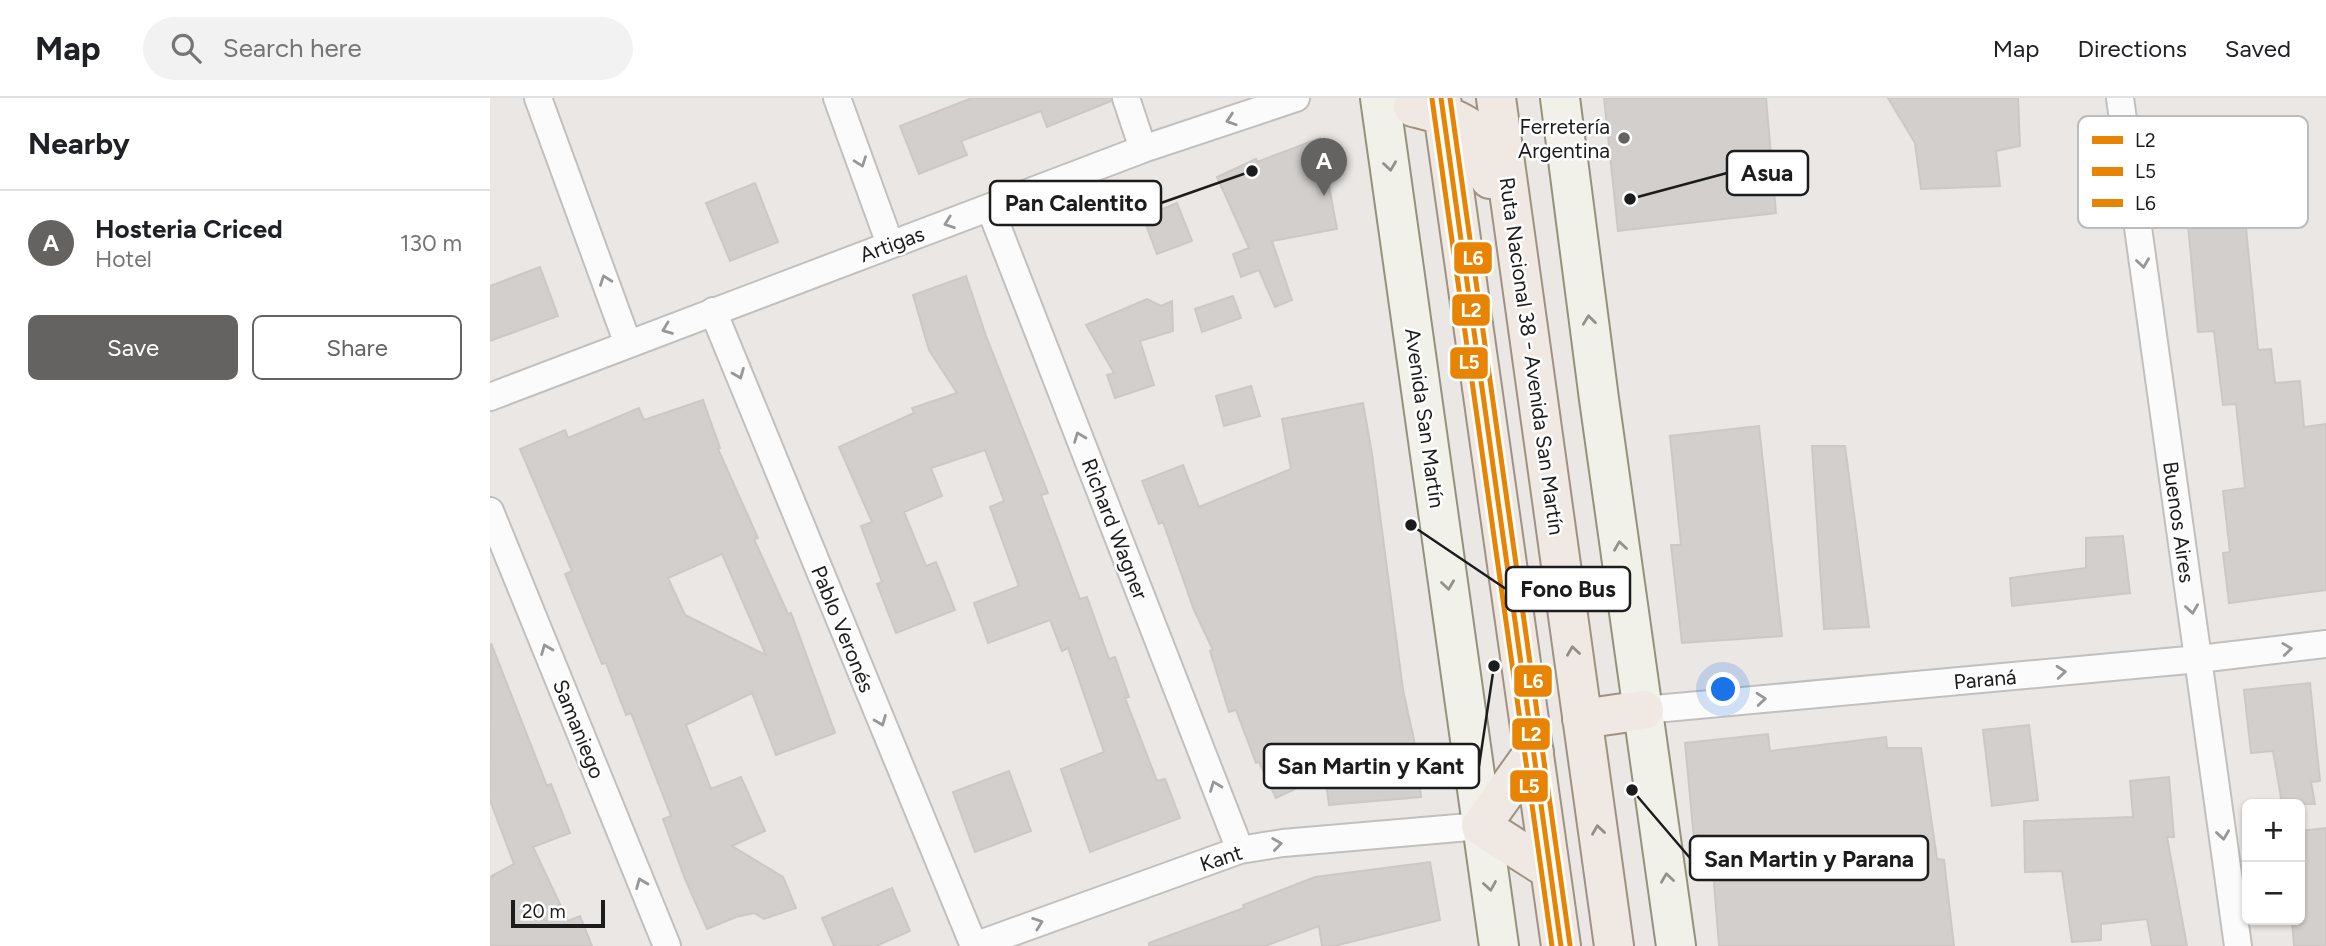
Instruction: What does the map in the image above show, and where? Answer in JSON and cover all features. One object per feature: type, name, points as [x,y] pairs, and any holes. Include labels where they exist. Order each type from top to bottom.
[{"type":"main road","name":"Ruta Nacional 38 - Avenida San Martín","points":[[1496,98],[1614,946]]},
{"type":"main road","points":[[1560,98],[1676,946]]},
{"type":"main road","points":[[1415,102],[1474,131],[1480,137],[1486,149],[1509,303],[1528,323]]},
{"type":"main road","points":[[1415,102],[1534,752],[1561,946]]},
{"type":"main road","name":"Avenida San Martín","points":[[1415,102],[1481,826],[1499,946]]},
{"type":"main road","points":[[1582,719],[1644,710]]},
{"type":"main road","points":[[1534,752],[1481,826],[1550,870]]},
{"type":"street","points":[[538,98],[628,344]]},
{"type":"street","points":[[837,98],[891,244]]},
{"type":"street","points":[[1126,98],[1143,149]]},
{"type":"street","name":"Artigas","points":[[490,397],[1143,149],[1296,98]]},
{"type":"street","name":"Buenos Aires","points":[[2120,98],[2123,116]]},
{"type":"street","name":"Richard Wagner","points":[[990,208],[1240,850]]},
{"type":"street","name":"Buenos Aires","points":[[2138,228],[2238,946]]},
{"type":"street","name":"Pablo Veronés","points":[[713,311],[974,946]]},
{"type":"street","name":"Samaniego","points":[[490,511],[667,946]]},
{"type":"street","name":"Paraná","points":[[1644,710],[2199,659],[2326,644]]},
{"type":"street","name":"Kant","points":[[974,946],[1240,850],[1283,843],[1481,826]]},
{"type":"building","points":[[972,98],[1111,98],[1111,101],[1047,127],[1041,111],[961,141],[967,155],[919,174],[900,126]]},
{"type":"building","points":[[1604,98],[1766,98],[1776,213],[1618,231]]},
{"type":"building","points":[[1888,98],[2018,98],[2020,146],[1996,151],[2000,186],[1921,189],[1915,143]]},
{"type":"building","points":[[1320,138],[1337,229],[1272,241],[1292,300],[1275,307],[1259,270],[1241,277],[1233,254],[1249,248],[1217,177],[1256,159],[1257,162]]},
{"type":"building","points":[[755,183],[778,242],[730,261],[706,203]]},
{"type":"building","points":[[1177,203],[1192,241],[1157,254],[1143,217]]},
{"type":"building","points":[[2188,228],[2246,228],[2258,350],[2271,349],[2275,383],[2300,381],[2304,427],[2326,424],[2326,590],[2229,603],[2223,553],[2230,552],[2223,491],[2245,488],[2236,404],[2223,405],[2214,331],[2198,332]]},
{"type":"building","points":[[540,267],[558,316],[490,341],[490,286]]},
{"type":"building","points":[[966,276],[986,336],[1048,493],[1041,495],[1080,599],[1087,597],[1109,659],[1115,657],[1129,697],[1125,698],[1157,781],[1165,779],[1180,818],[1090,852],[1061,769],[1104,752],[1068,648],[1062,651],[1050,620],[988,643],[974,603],[1019,586],[990,507],[1004,501],[985,450],[931,468],[942,496],[904,512],[926,566],[936,562],[955,610],[896,633],[877,584],[882,582],[861,526],[872,522],[839,447],[914,413],[912,408],[957,393],[929,350],[913,295]]},
{"type":"building","points":[[1233,296],[1241,318],[1202,332],[1195,309]]},
{"type":"building","points":[[1147,299],[1161,306],[1172,301],[1173,331],[1140,341],[1154,385],[1115,398],[1107,375],[1114,373],[1086,325]]},
{"type":"building","points":[[1251,386],[1260,416],[1224,426],[1216,396]]},
{"type":"building","points":[[703,400],[720,448],[718,449],[758,538],[754,539],[788,614],[791,613],[835,733],[776,755],[752,693],[686,725],[711,789],[741,777],[765,831],[732,846],[783,877],[796,908],[764,919],[754,913],[707,929],[663,819],[671,816],[631,713],[626,715],[606,663],[602,664],[565,574],[572,571],[520,449],[565,430],[568,438],[639,408],[644,420]],"holes":[[[722,554],[766,655],[685,615],[668,578]]]},
{"type":"building","points":[[1363,403],[1403,690],[1416,749],[1421,797],[1329,805],[1325,775],[1276,798],[1259,762],[1256,763],[1236,710],[1229,712],[1210,651],[1213,650],[1194,610],[1163,522],[1159,524],[1142,481],[1183,465],[1199,507],[1291,469],[1282,419]]},
{"type":"building","points":[[1759,426],[1782,636],[1682,643],[1671,545],[1681,545],[1670,436]]},
{"type":"building","points":[[1812,446],[1845,446],[1869,627],[1824,629]]},
{"type":"building","points":[[2123,536],[2130,593],[2012,606],[2010,578],[2086,568],[2086,538]]},
{"type":"building","points":[[491,643],[547,786],[551,784],[570,833],[533,847],[568,921],[580,916],[592,946],[490,946],[490,877],[514,864],[490,800]]},
{"type":"building","points":[[2310,683],[2320,781],[2311,782],[2315,804],[2305,804],[2305,799],[2281,799],[2273,751],[2251,753],[2244,690]]},
{"type":"building","points":[[2029,725],[2038,800],[1992,806],[1983,730]]},
{"type":"building","points":[[1768,734],[1770,751],[1886,737],[1887,748],[1921,748],[1937,859],[1944,860],[1954,946],[1719,946],[1712,858],[1696,860],[1685,743]]},
{"type":"building","points":[[1009,771],[1031,831],[975,852],[953,792]]},
{"type":"building","points":[[2169,777],[2174,837],[2167,837],[2187,946],[2152,946],[2147,919],[2101,924],[2101,940],[2072,942],[2062,871],[2025,872],[2024,821],[2133,817],[2130,781]]},
{"type":"building","points":[[2326,828],[2326,946],[2294,946],[2292,925],[2305,925],[2305,830]]},
{"type":"building","points":[[1430,862],[1440,920],[1334,946],[1322,946],[1319,926],[1265,946],[1149,946],[1149,943],[1244,908],[1243,905],[1315,877]]},
{"type":"building","points":[[892,888],[910,931],[876,946],[834,946],[822,918]]},
{"type":"transit line","name":"L2","points":[[1441,98],[1561,946]]},
{"type":"transit line","name":"L6","points":[[1450,98],[1570,945]]},
{"type":"transit line","name":"L5","points":[[1432,99],[1552,946]]},
{"type":"place","name":"Ferretería Argentina","points":[[1624,138]]},
{"type":"place","name":"Pan Calentito","points":[[1252,171]]},
{"type":"place","name":"Hosteria Criced","points":[[1324,196]]},
{"type":"place","name":"Asua","points":[[1630,199]]},
{"type":"place","name":"Fono Bus","points":[[1411,525]]},
{"type":"place","name":"San Martin y Kant","points":[[1494,666]]},
{"type":"place","name":"San Martin y Parana","points":[[1632,790]]}]
